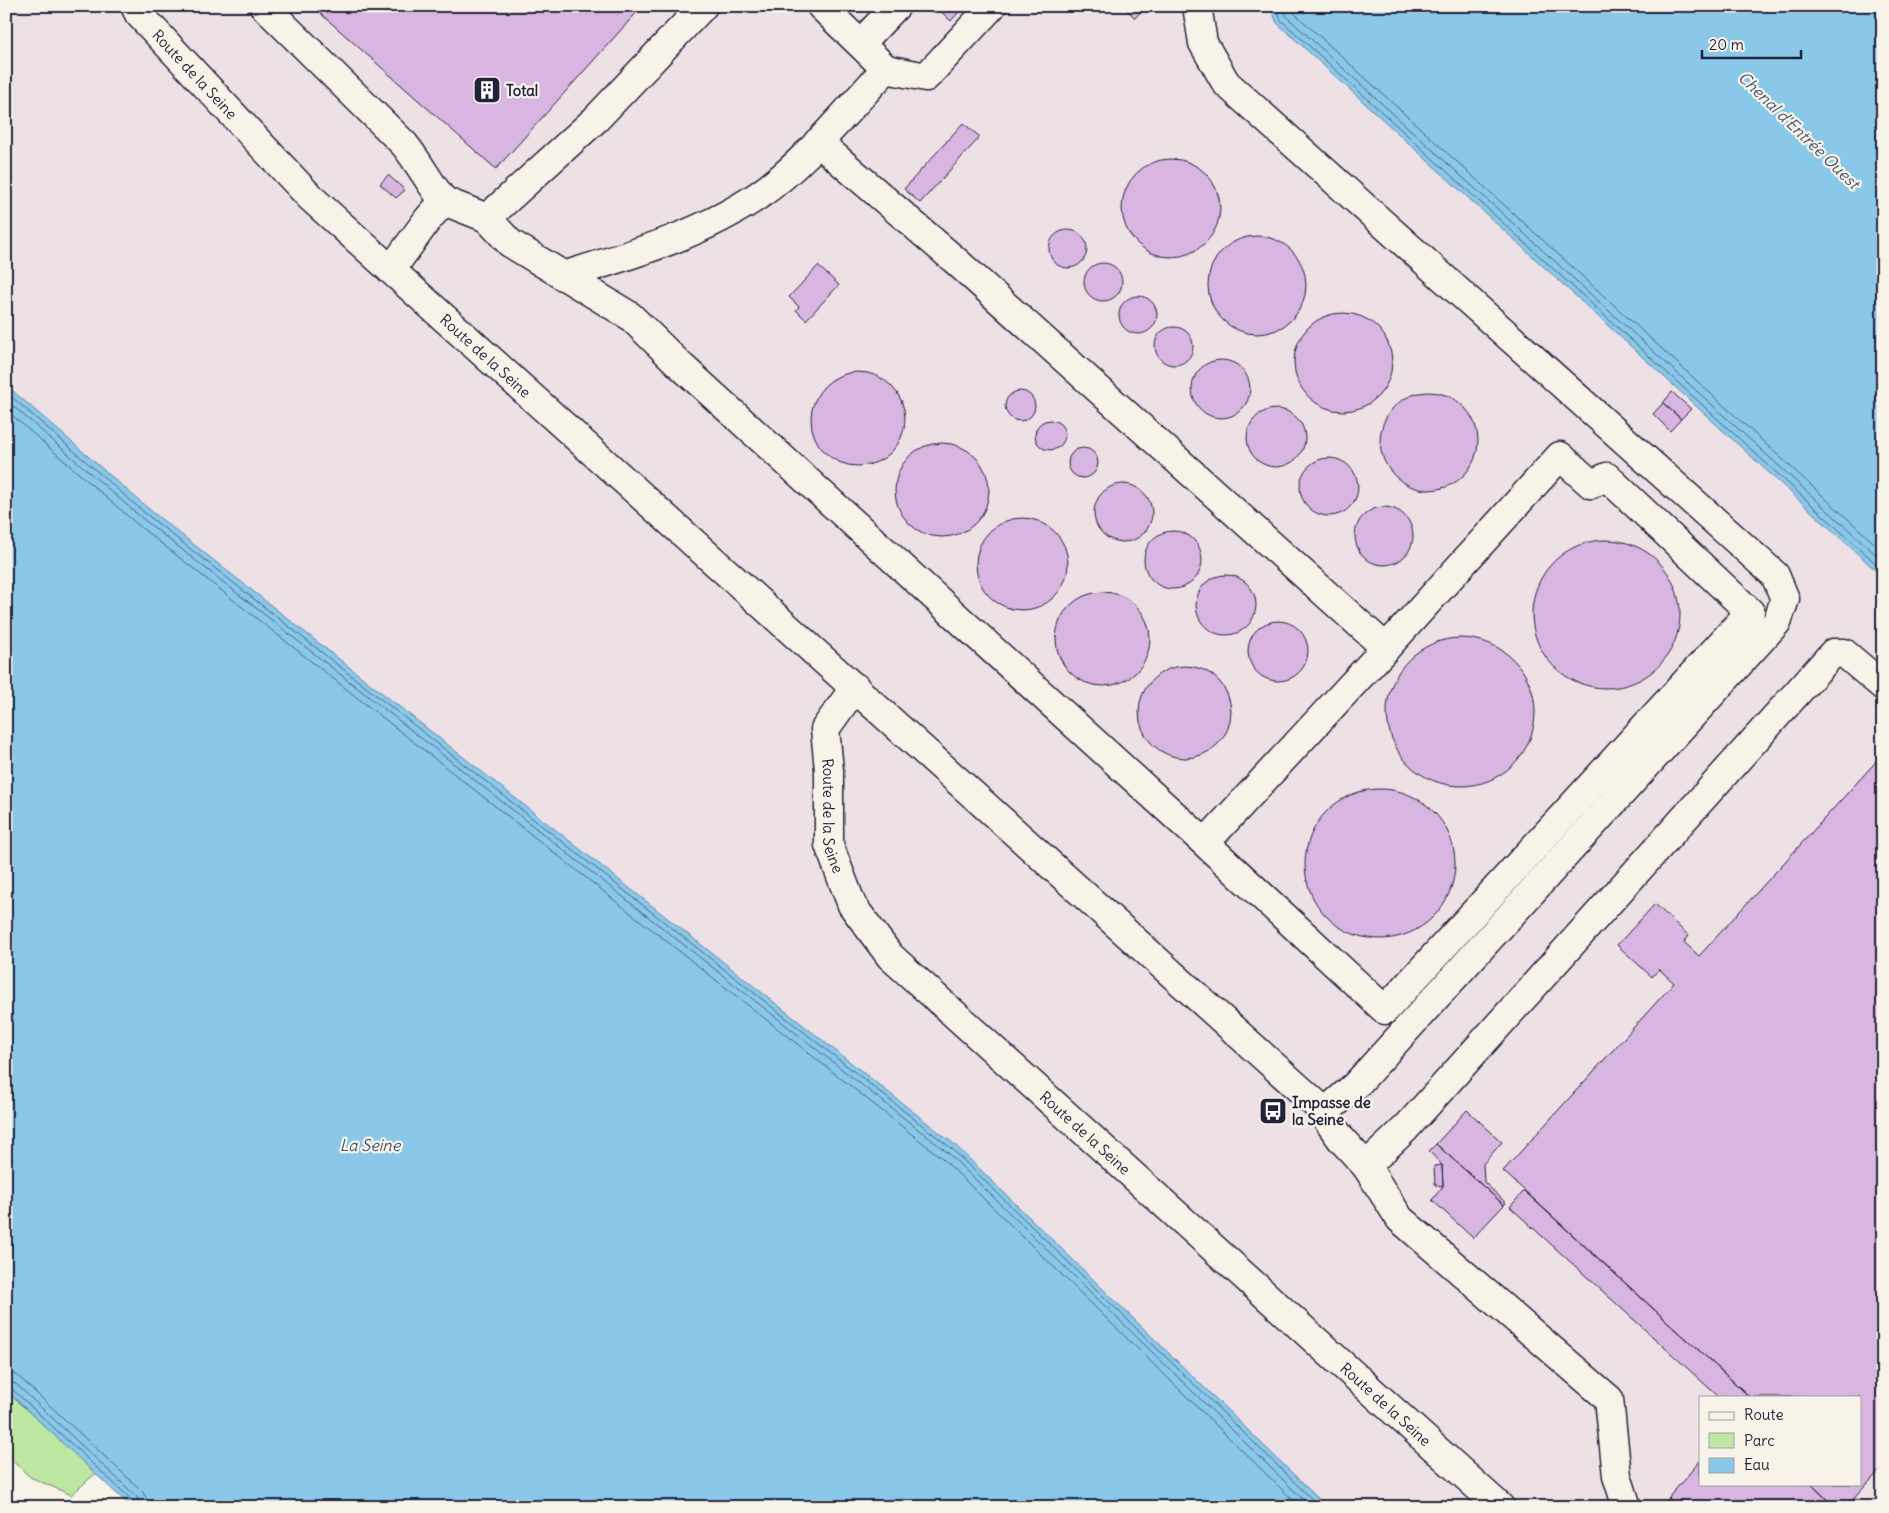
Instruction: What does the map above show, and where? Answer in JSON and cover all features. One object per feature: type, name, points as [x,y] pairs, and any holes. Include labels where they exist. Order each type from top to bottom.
[{"type":"lane","name":"Route de la Seine","points":[[134,6],[139,14],[310,198],[855,687],[1319,1108],[1342,1140],[1366,1166],[1400,1219],[1609,1399],[1617,1476],[1626,1507]]},
{"type":"lane","points":[[264,6],[404,144],[419,162],[430,184],[444,201],[487,218],[510,243],[630,316],[679,364],[1205,843],[1385,1010],[1750,612],[1607,477],[1590,484],[1560,456],[1386,648],[1205,843]]},
{"type":"lane","points":[[487,218],[596,119],[703,6]]},
{"type":"lane","points":[[861,44],[896,6]]},
{"type":"lane","points":[[838,12],[861,44],[886,69],[926,77],[992,6]]},
{"type":"lane","points":[[1198,6],[1203,43],[1226,83],[1775,575],[1785,599],[1777,622],[1356,1085],[1319,1108]]},
{"type":"lane","points":[[563,276],[676,238],[735,210],[761,194],[818,142],[886,69]]},
{"type":"lane","points":[[818,142],[957,262],[1386,648]]},
{"type":"lane","points":[[391,270],[428,219],[444,201]]},
{"type":"lane","points":[[1366,1166],[1406,1128],[1833,653],[1844,653],[1883,686]]},
{"type":"lane","name":"Route de la Seine","points":[[855,687],[825,729],[829,770],[829,845],[852,905],[890,956],[1500,1507]]},
{"type":"shaded area","points":[[6,6],[1270,6],[1277,23],[1883,577],[1883,1507],[1327,1507],[954,1144],[150,510],[6,385]]},
{"type":"green space","points":[[6,1391],[96,1473],[71,1495],[30,1477],[6,1455]]},
{"type":"water","name":"Chenal d'Entrée Ouest","points":[[1270,6],[1883,6],[1883,577],[1277,23]]},
{"type":"water","name":"La Seine","points":[[6,385],[150,510],[954,1144],[1327,1507],[131,1507],[6,1390]]},
{"type":"building","name":"Total","points":[[312,6],[633,6],[638,11],[496,169]]},
{"type":"building","points":[[935,6],[964,6],[951,21]]},
{"type":"building","points":[[1123,6],[1146,6],[1135,18]]},
{"type":"building","points":[[963,123],[980,137],[920,203],[904,189]]},
{"type":"building","points":[[1171,159],[1190,162],[1206,173],[1217,189],[1220,208],[1217,227],[1206,243],[1190,254],[1171,257],[1152,254],[1136,243],[1125,227],[1122,208],[1125,189],[1136,173],[1152,162]]},
{"type":"building","points":[[388,175],[405,190],[396,198],[380,184]]},
{"type":"building","points":[[1068,230],[1082,235],[1087,249],[1082,263],[1068,268],[1054,263],[1049,249],[1054,235]]},
{"type":"building","points":[[1257,236],[1276,239],[1292,250],[1303,266],[1306,285],[1303,304],[1292,320],[1276,331],[1257,334],[1238,331],[1222,320],[1211,304],[1208,285],[1211,266],[1222,250],[1238,239]]},
{"type":"building","points":[[1103,263],[1116,269],[1122,282],[1116,295],[1103,301],[1090,295],[1084,282],[1090,269]]},
{"type":"building","points":[[818,266],[839,285],[806,320],[796,310],[799,307],[789,297]]},
{"type":"building","points":[[1138,296],[1145,297],[1151,302],[1156,308],[1156,322],[1151,328],[1145,333],[1138,334],[1131,333],[1125,328],[1120,322],[1119,315],[1120,308],[1125,302],[1131,297]]},
{"type":"building","points":[[1343,313],[1362,317],[1378,327],[1388,343],[1392,362],[1388,381],[1378,397],[1362,407],[1343,411],[1324,407],[1308,397],[1298,381],[1294,362],[1298,343],[1308,327],[1324,317]]},
{"type":"building","points":[[1174,327],[1188,332],[1193,346],[1188,360],[1174,365],[1160,360],[1155,346],[1160,332]]},
{"type":"building","points":[[1215,360],[1227,360],[1242,368],[1250,383],[1250,395],[1242,410],[1227,418],[1215,418],[1200,410],[1192,395],[1192,383],[1200,368]]},
{"type":"building","points":[[858,372],[876,376],[891,386],[901,401],[905,419],[901,437],[891,452],[876,462],[858,466],[840,462],[825,452],[815,437],[811,419],[815,401],[825,386],[840,376]]},
{"type":"building","points":[[1020,391],[1030,396],[1035,406],[1030,416],[1020,421],[1010,416],[1005,406],[1010,396]]},
{"type":"building","points":[[1429,392],[1448,396],[1464,406],[1474,422],[1478,441],[1474,460],[1464,476],[1448,486],[1429,490],[1410,486],[1394,476],[1384,460],[1380,441],[1384,422],[1394,406],[1410,396]]},
{"type":"building","points":[[1672,392],[1691,409],[1681,419],[1663,403]]},
{"type":"building","points":[[1663,403],[1681,419],[1670,431],[1653,414]]},
{"type":"building","points":[[1270,409],[1282,409],[1297,417],[1305,432],[1305,444],[1297,459],[1282,467],[1270,467],[1255,459],[1247,444],[1247,432],[1255,417]]},
{"type":"building","points":[[1050,420],[1060,425],[1065,435],[1060,445],[1050,450],[1040,445],[1035,435],[1040,425]]},
{"type":"building","points":[[942,443],[960,447],[975,457],[985,472],[989,490],[985,508],[975,523],[960,533],[942,537],[924,533],[909,523],[899,508],[895,490],[899,472],[909,457],[924,447]]},
{"type":"building","points":[[1083,448],[1089,449],[1097,457],[1097,469],[1089,477],[1083,478],[1077,477],[1069,469],[1068,463],[1069,457],[1077,449]]},
{"type":"building","points":[[1323,458],[1335,458],[1350,466],[1358,481],[1358,493],[1350,508],[1335,516],[1323,516],[1308,508],[1300,493],[1300,481],[1308,466]]},
{"type":"building","points":[[1117,484],[1129,484],[1144,492],[1152,507],[1152,519],[1144,534],[1129,542],[1117,542],[1102,534],[1094,519],[1094,507],[1102,492]]},
{"type":"building","points":[[1378,507],[1390,507],[1405,515],[1413,530],[1413,542],[1405,557],[1390,565],[1378,565],[1363,557],[1355,542],[1355,530],[1363,515]]},
{"type":"building","points":[[1022,518],[1040,521],[1055,531],[1065,546],[1068,564],[1065,582],[1055,597],[1040,607],[1022,610],[1004,607],[989,597],[979,582],[976,564],[979,546],[989,531],[1004,521]]},
{"type":"building","points":[[1173,531],[1184,533],[1194,539],[1200,549],[1202,560],[1200,571],[1194,581],[1184,587],[1173,589],[1162,587],[1152,581],[1146,571],[1144,560],[1146,549],[1152,539],[1162,533]]},
{"type":"building","points":[[1606,540],[1634,546],[1658,562],[1674,586],[1680,614],[1674,642],[1658,666],[1634,682],[1606,688],[1578,682],[1554,666],[1538,642],[1532,614],[1538,586],[1554,562],[1578,546]]},
{"type":"building","points":[[1226,575],[1242,580],[1247,584],[1251,589],[1256,605],[1251,621],[1247,626],[1242,630],[1226,635],[1210,630],[1205,626],[1201,621],[1196,605],[1201,589],[1205,584],[1210,580]]},
{"type":"building","points":[[1103,592],[1121,596],[1136,606],[1146,621],[1150,639],[1146,657],[1136,672],[1121,682],[1103,686],[1085,682],[1070,672],[1060,657],[1056,639],[1060,621],[1070,606],[1085,596]]},
{"type":"building","points":[[1272,621],[1284,621],[1295,626],[1303,634],[1308,645],[1306,663],[1295,676],[1284,681],[1272,681],[1261,676],[1253,668],[1248,657],[1248,645],[1253,634],[1261,626]]},
{"type":"building","points":[[1461,638],[1476,639],[1489,643],[1514,659],[1530,684],[1534,697],[1534,727],[1530,740],[1514,765],[1489,781],[1476,785],[1461,786],[1446,785],[1433,781],[1408,765],[1392,740],[1388,727],[1387,712],[1388,697],[1392,684],[1408,659],[1433,643],[1446,639]]},
{"type":"building","points":[[1185,666],[1203,669],[1218,679],[1228,694],[1231,712],[1228,730],[1218,745],[1203,755],[1185,758],[1167,755],[1152,745],[1142,730],[1139,712],[1142,694],[1152,679],[1167,669]]},
{"type":"building","points":[[1883,754],[1883,1467],[1846,1507],[1835,1507],[1813,1486],[1862,1486],[1862,1396],[1749,1396],[1503,1171],[1674,983],[1659,969],[1652,977],[1617,945],[1655,904],[1689,936],[1684,942],[1699,956]]},
{"type":"building","points":[[1380,789],[1409,795],[1433,811],[1449,835],[1455,864],[1449,893],[1433,917],[1409,933],[1380,939],[1351,933],[1327,917],[1311,893],[1305,864],[1311,835],[1327,811],[1351,795]]},
{"type":"building","points":[[1467,1110],[1502,1142],[1483,1164],[1484,1182],[1506,1203],[1504,1205],[1436,1144]]},
{"type":"building","points":[[1436,1144],[1504,1205],[1473,1238],[1432,1200],[1443,1186],[1442,1165],[1429,1151]]},
{"type":"building","points":[[1442,1165],[1443,1186],[1435,1185],[1434,1166]]},
{"type":"building","points":[[1524,1191],[1749,1396],[1718,1396],[1510,1207]]},
{"type":"building","points":[[1699,1462],[1699,1486],[1813,1486],[1835,1507],[1677,1507],[1668,1498]]},
{"type":"building","points":[[1668,1498],[1677,1507],[1660,1507]]},
{"type":"place","name":"Total","points":[[487,90]]},
{"type":"place","name":"Impasse de la Seine","points":[[1273,1111]]}]
